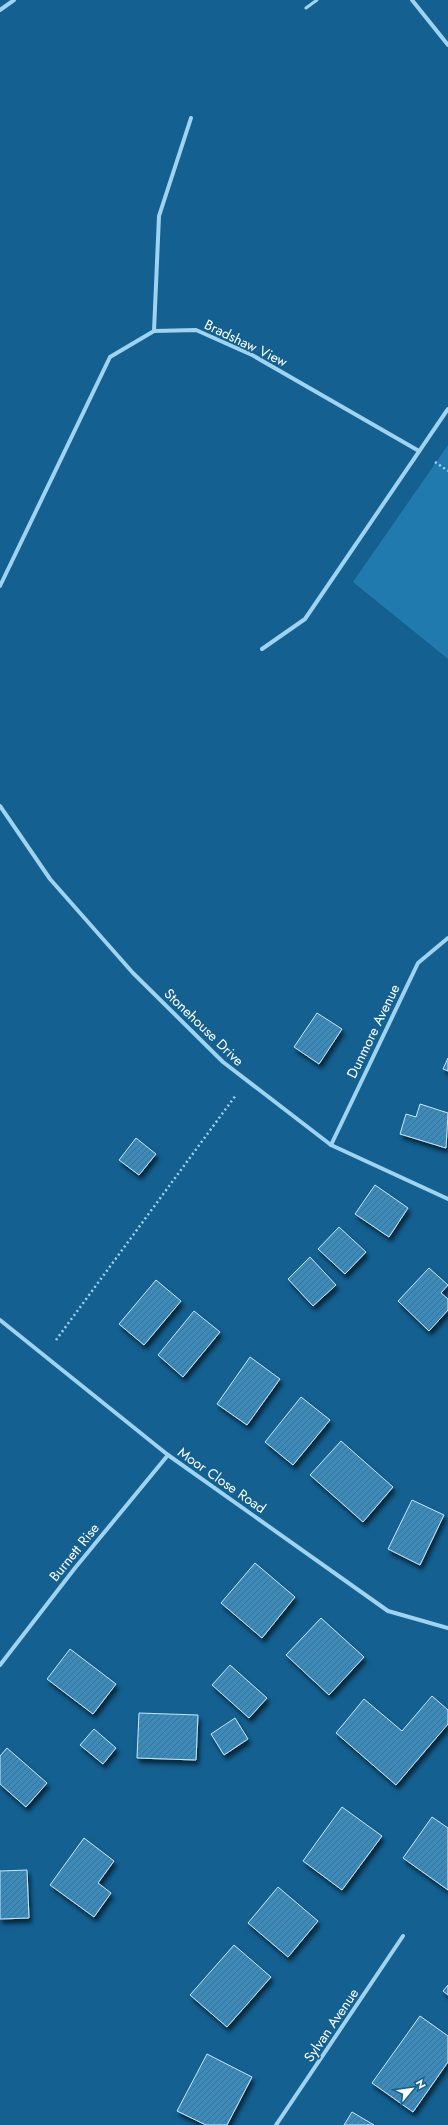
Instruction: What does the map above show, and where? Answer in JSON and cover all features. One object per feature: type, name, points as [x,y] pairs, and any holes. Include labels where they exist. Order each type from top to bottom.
[{"type":"street","points":[[0,10],[14,0]]},
{"type":"street","points":[[412,0],[448,45]]},
{"type":"street","points":[[154,331],[159,216],[191,118]]},
{"type":"street","name":"Bradshaw View","points":[[0,586],[110,357],[154,331],[196,330],[252,355],[418,451]]},
{"type":"street","points":[[262,649],[306,619],[418,451],[448,409]]},
{"type":"street","name":"Stonehouse Drive","points":[[0,806],[50,879],[133,973],[223,1062],[331,1145],[448,1199]]},
{"type":"street","name":"Dunmore Avenue","points":[[331,1145],[418,963],[448,938]]},
{"type":"street","name":"Moor Close Road","points":[[0,1320],[168,1455],[388,1611],[448,1628]]},
{"type":"street","name":"Burnett Rise","points":[[0,1665],[75,1568],[168,1455]]},
{"type":"street","name":"Sylvan Avenue","points":[[276,2125],[403,1936]]},
{"type":"lane","points":[[306,8],[317,0]]},
{"type":"path","points":[[44,1356],[246,1081]]},
{"type":"shaded area","points":[[448,445],[448,659],[353,582]]},
{"type":"building","points":[[317,1013],[342,1029],[319,1064],[294,1047]]},
{"type":"building","points":[[448,1058],[448,1071],[443,1069]]},
{"type":"building","points":[[420,1104],[448,1113],[446,1148],[400,1134],[406,1114],[416,1117]]},
{"type":"building","points":[[136,1138],[156,1154],[139,1175],[119,1160]]},
{"type":"building","points":[[375,1185],[408,1208],[389,1237],[355,1214]]},
{"type":"building","points":[[339,1227],[366,1252],[345,1274],[318,1249]]},
{"type":"building","points":[[310,1257],[336,1285],[313,1306],[288,1279]]},
{"type":"building","points":[[429,1268],[448,1285],[441,1293],[448,1299],[448,1310],[429,1331],[398,1301]]},
{"type":"building","points":[[156,1280],[181,1301],[144,1345],[119,1324]]},
{"type":"building","points":[[194,1311],[220,1332],[183,1377],[158,1355]]},
{"type":"building","points":[[250,1357],[280,1379],[247,1425],[217,1404]]},
{"type":"building","points":[[301,1397],[330,1420],[293,1465],[265,1442]]},
{"type":"building","points":[[341,1441],[393,1487],[363,1522],[310,1475]]},
{"type":"building","points":[[412,1500],[444,1515],[420,1565],[388,1549]]},
{"type":"building","points":[[255,1563],[295,1597],[262,1638],[221,1603]]},
{"type":"building","points":[[321,1618],[364,1657],[329,1695],[286,1655]]},
{"type":"building","points":[[70,1649],[116,1684],[93,1714],[47,1679]]},
{"type":"building","points":[[230,1665],[267,1698],[249,1718],[212,1685]]},
{"type":"building","points":[[432,1696],[448,1710],[448,1724],[396,1785],[336,1733],[364,1699],[402,1731]]},
{"type":"building","points":[[139,1713],[198,1715],[196,1760],[137,1758]]},
{"type":"building","points":[[235,1718],[248,1739],[224,1755],[211,1734]]},
{"type":"building","points":[[94,1729],[116,1748],[103,1764],[80,1745]]},
{"type":"building","points":[[7,1748],[47,1783],[26,1807],[0,1784],[0,1756]]},
{"type":"building","points":[[342,1807],[382,1836],[342,1890],[303,1861]]},
{"type":"building","points":[[432,1817],[448,1828],[448,1890],[403,1858]]},
{"type":"building","points":[[84,1838],[114,1861],[98,1883],[111,1893],[94,1917],[50,1885]]},
{"type":"building","points":[[27,1870],[29,1918],[0,1919],[0,1871]]},
{"type":"building","points":[[278,1887],[318,1921],[288,1957],[248,1923]]},
{"type":"building","points":[[234,1945],[271,1977],[227,2027],[190,1995]]},
{"type":"building","points":[[448,1985],[448,1995],[443,1991]]},
{"type":"building","points":[[420,2016],[448,2036],[448,2062],[413,2112],[372,2083]]},
{"type":"building","points":[[207,2054],[252,2077],[227,2125],[206,2125],[177,2111]]},
{"type":"building","points":[[352,2112],[374,2125],[344,2125]]}]
